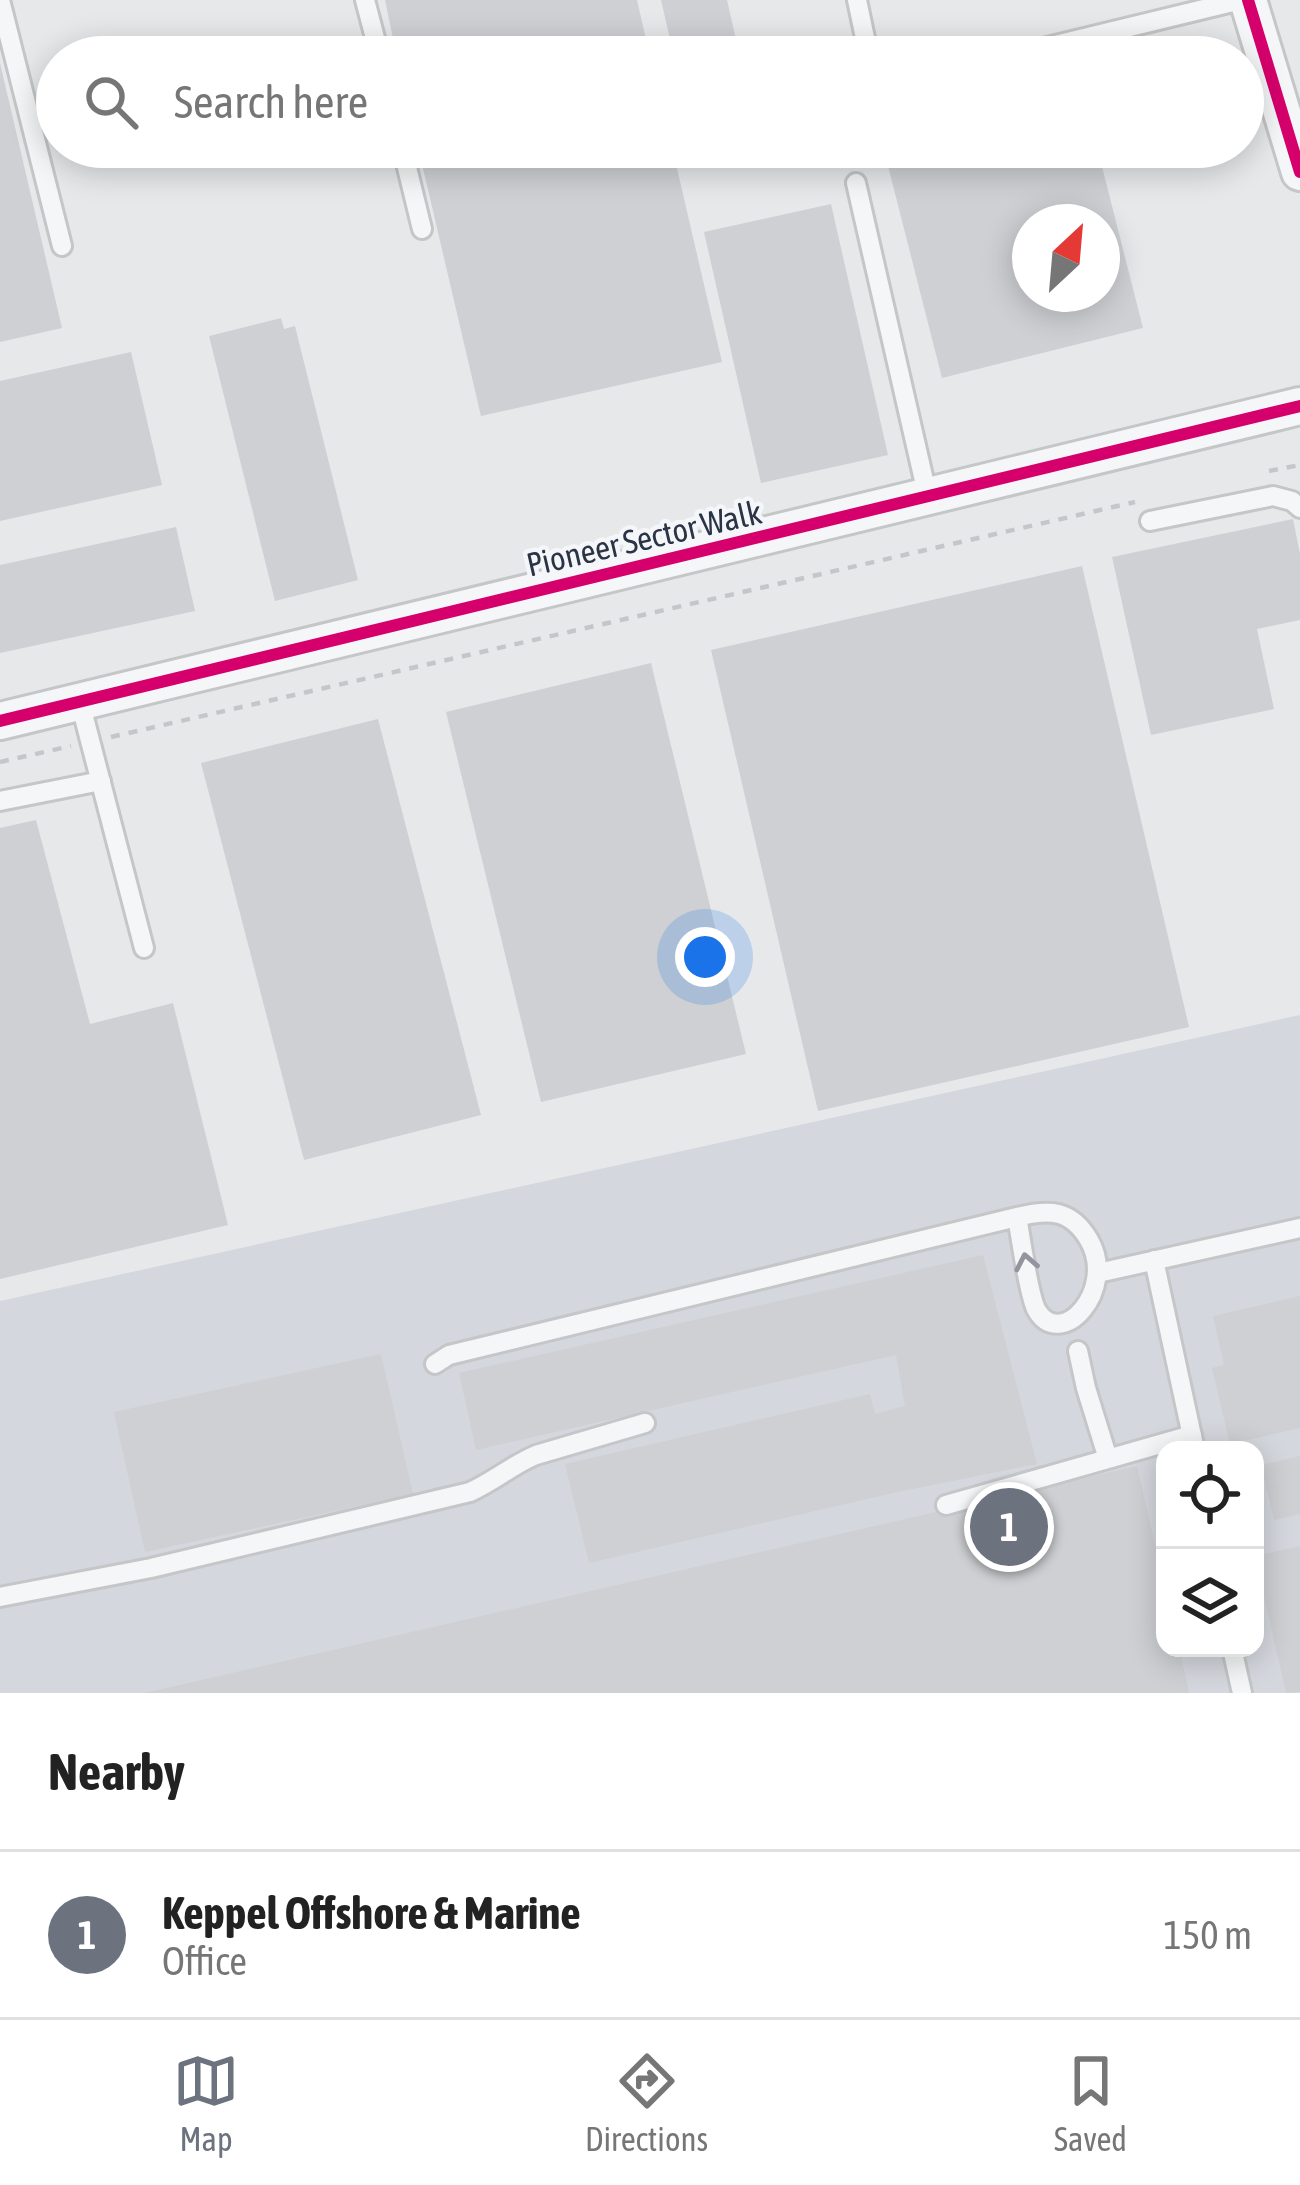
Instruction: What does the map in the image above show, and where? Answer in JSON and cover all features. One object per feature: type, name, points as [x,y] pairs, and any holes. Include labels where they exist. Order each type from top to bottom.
[{"type":"street","points":[[1244,0],[1256,36]]},
{"type":"street","points":[[1264,61],[1300,172]]},
{"type":"street","name":"Pioneer Sector Walk","points":[[0,721],[1300,406]]},
{"type":"lane","points":[[0,0],[36,143]]},
{"type":"lane","points":[[365,0],[374,36]]},
{"type":"lane","points":[[857,0],[864,36]]},
{"type":"lane","points":[[1094,36],[1244,0]]},
{"type":"lane","points":[[42,168],[62,246]]},
{"type":"lane","points":[[407,168],[422,229]]},
{"type":"lane","points":[[856,183],[928,498]]},
{"type":"lane","points":[[1150,521],[1273,496],[1292,500],[1300,508]]},
{"type":"lane","points":[[80,701],[144,949]]},
{"type":"lane","points":[[0,800],[101,781]]},
{"type":"lane","points":[[435,1364],[449,1355],[1017,1217],[1038,1212],[1072,1219],[1095,1250],[1094,1292],[1083,1311],[1062,1323],[1045,1318],[1035,1306],[1017,1217]]},
{"type":"lane","points":[[1098,1273],[1300,1228]]},
{"type":"lane","points":[[1154,1259],[1194,1441]]},
{"type":"lane","points":[[1078,1351],[1108,1459]]},
{"type":"lane","points":[[0,1597],[152,1568],[470,1492],[536,1455],[645,1423]]},
{"type":"lane","points":[[946,1504],[1156,1450]]},
{"type":"lane","points":[[1234,1657],[1241,1693]]},
{"type":"path","points":[[1270,470],[1300,465]]},
{"type":"path","points":[[0,762],[1155,497]]},
{"type":"shaded area","points":[[1300,1015],[1300,1693],[0,1693],[0,1301]]},
{"type":"building","points":[[385,0],[637,0],[645,36],[393,36]]},
{"type":"building","points":[[661,0],[727,0],[735,36],[669,36]]},
{"type":"building","points":[[0,63],[62,328],[0,342]]},
{"type":"building","points":[[423,168],[677,168],[722,362],[481,416]]},
{"type":"building","points":[[889,168],[1102,168],[1111,204],[1012,204],[1012,312],[1120,312],[1120,237],[1143,328],[942,378]]},
{"type":"building","points":[[831,204],[888,455],[761,483],[704,232]]},
{"type":"building","points":[[281,318],[284,329],[295,326],[358,580],[275,601],[209,336]]},
{"type":"building","points":[[131,352],[162,485],[0,521],[0,381]]},
{"type":"building","points":[[1293,519],[1300,554],[1300,620],[1257,629],[1274,709],[1151,735],[1112,557]]},
{"type":"building","points":[[176,527],[195,611],[0,653],[0,565]]},
{"type":"building","points":[[1082,566],[1189,1027],[818,1111],[711,650]]},
{"type":"building","points":[[651,663],[746,1054],[541,1102],[446,712]]},
{"type":"building","points":[[378,719],[481,1115],[304,1160],[201,763]]},
{"type":"building","points":[[36,820],[90,1024],[173,1003],[228,1225],[0,1279],[0,828]]},
{"type":"building","points":[[983,1255],[1037,1464],[589,1563],[565,1464],[870,1394],[875,1414],[905,1406],[896,1355],[476,1450],[459,1373]]},
{"type":"building","points":[[1300,1296],[1300,1428],[1229,1441],[1212,1368],[1224,1365],[1213,1316]]},
{"type":"building","points":[[381,1354],[413,1494],[145,1552],[114,1412]]},
{"type":"building","points":[[1300,1456],[1300,1514],[1274,1520],[1264,1464]]},
{"type":"building","points":[[1137,1466],[1156,1549],[1156,1657],[1181,1657],[1189,1693],[145,1693]]},
{"type":"building","points":[[1300,1546],[1300,1692],[1286,1693],[1264,1596],[1264,1554]]},
{"type":"cycle path","points":[[1248,0],[1259,36]]},
{"type":"cycle path","points":[[1264,53],[1300,172]]},
{"type":"cycle path","points":[[0,721],[1300,406]]},
{"type":"place","name":"Keppel Offshore & Marine","points":[[1009,1527]]}]
